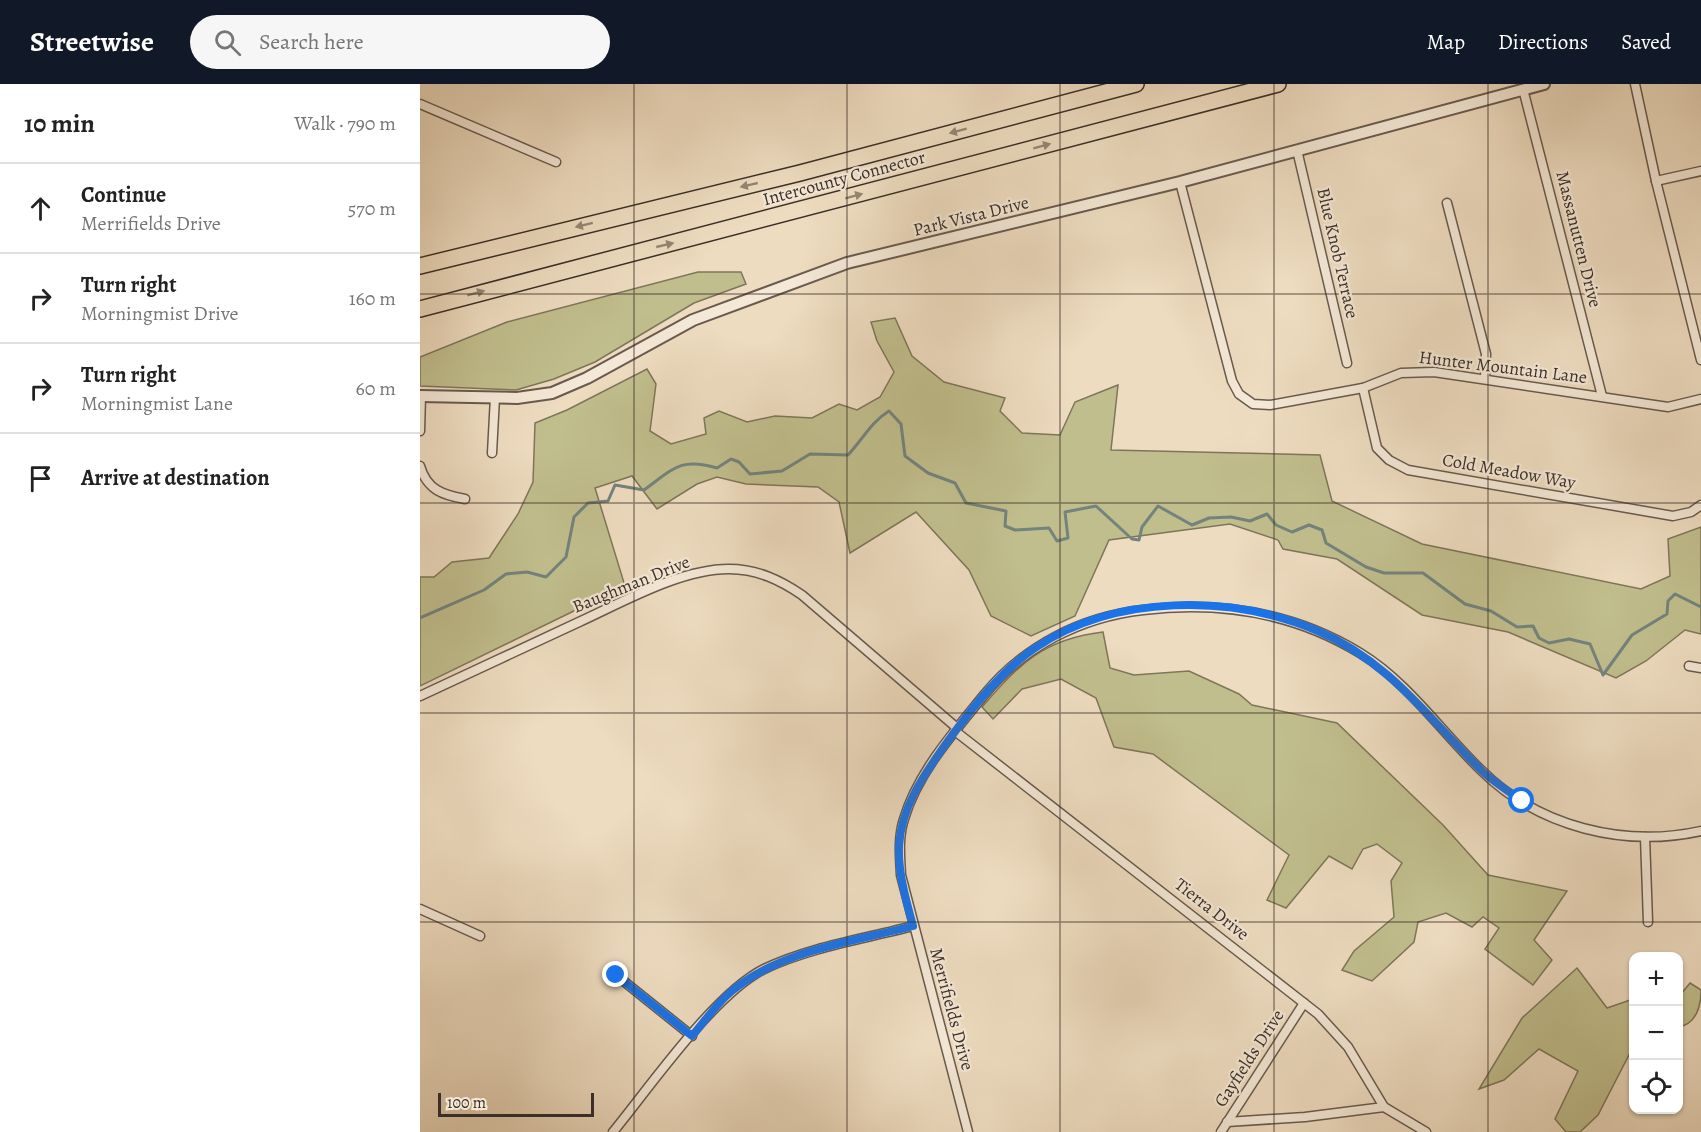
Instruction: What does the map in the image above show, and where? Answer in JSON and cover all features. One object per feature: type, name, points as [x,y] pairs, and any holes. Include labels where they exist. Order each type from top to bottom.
[{"type":"highway","name":"Intercounty Connector","points":[[420,266],[800,173],[1136,84]]},
{"type":"highway","name":"Intercounty Connector","points":[[425,309],[567,268],[708,234],[1278,84]]},
{"type":"street","name":"Park Vista Drive","points":[[421,396],[517,398],[552,393],[587,378],[693,320],[847,263],[1180,182],[1544,84]]},
{"type":"street","points":[[1635,84],[1656,181],[1698,336],[1701,360]]},
{"type":"street","name":"Massanutten Drive","points":[[1523,89],[1602,396]]},
{"type":"street","points":[[420,104],[556,162]]},
{"type":"street","name":"Blue Knob Terrace","points":[[1297,150],[1347,363]]},
{"type":"street","points":[[1656,181],[1701,171]]},
{"type":"street","name":"Hunter Mountain Lane","points":[[1180,182],[1232,381],[1239,394],[1253,404],[1270,405],[1363,388],[1401,373],[1416,372],[1485,379],[1668,407],[1701,399]]},
{"type":"street","points":[[1447,203],[1486,354],[1485,379]]},
{"type":"street","name":"Cold Meadow Way","points":[[1363,388],[1377,448],[1389,460],[1408,470],[1673,516],[1691,512],[1701,505]]},
{"type":"street","points":[[420,431],[421,396]]},
{"type":"street","points":[[492,453],[495,397]]},
{"type":"street","points":[[420,466],[433,489],[444,495],[465,499]]},
{"type":"street","name":"Baughman Drive","points":[[420,696],[629,599],[683,578],[706,572],[742,570],[773,578],[802,595],[956,729]]},
{"type":"street","name":"Merrifields Drive","points":[[968,1132],[900,875],[899,846],[904,819],[920,781],[956,729],[996,681],[1034,649],[1070,628],[1130,611],[1179,606],[1221,606],[1282,618],[1318,631],[1361,654],[1417,700],[1483,772],[1522,801],[1576,827],[1614,835],[1645,837],[1701,831]]},
{"type":"street","points":[[1689,666],[1701,668]]},
{"type":"street","name":"Tierra Drive","points":[[956,729],[1304,1003],[1334,1029],[1348,1047],[1384,1107],[1426,1132]]},
{"type":"street","points":[[1645,837],[1648,922]]},
{"type":"street","points":[[420,909],[480,936]]},
{"type":"street","points":[[613,1132],[731,992],[762,970],[788,959],[913,926]]},
{"type":"street","points":[[616,975],[692,1036]]},
{"type":"street","name":"Gayfields Drive","points":[[1221,1132],[1304,1003]]},
{"type":"street","points":[[1227,1122],[1305,1117],[1384,1107]]},
{"type":"shaded area","points":[[698,272],[741,272],[746,284],[694,303],[595,362],[554,379],[516,390],[420,386],[420,357],[507,322]]},
{"type":"shaded area","points":[[895,318],[912,356],[944,382],[1005,398],[1000,411],[1022,433],[1060,435],[1075,402],[1118,385],[1111,450],[1320,455],[1332,501],[1422,544],[1641,589],[1670,576],[1668,539],[1701,527],[1701,634],[1685,630],[1646,661],[1616,678],[1508,632],[1422,615],[1337,559],[1283,549],[1278,540],[1230,524],[1109,540],[1075,616],[1031,636],[991,616],[969,570],[916,512],[850,553],[839,502],[818,487],[746,484],[717,477],[697,484],[657,509],[632,476],[595,488],[625,586],[420,686],[420,577],[434,577],[452,562],[489,558],[518,514],[533,482],[535,423],[567,410],[647,369],[656,384],[650,431],[671,444],[706,434],[704,418],[719,411],[747,422],[775,416],[812,418],[839,404],[857,410],[880,397],[894,372],[877,341],[871,322]]},
{"type":"shaded area","points":[[1103,632],[1110,668],[1134,675],[1189,671],[1239,694],[1252,705],[1337,723],[1443,825],[1488,875],[1567,891],[1534,940],[1552,960],[1533,985],[1485,949],[1499,928],[1483,917],[1472,927],[1446,913],[1418,922],[1414,942],[1372,981],[1342,970],[1354,951],[1394,917],[1391,881],[1402,863],[1377,844],[1363,849],[1352,869],[1329,856],[1286,908],[1267,900],[1289,855],[1153,754],[1114,747],[1096,698],[1061,679],[1022,689],[993,719],[982,707],[1021,666],[1049,647],[1082,635]]},
{"type":"shaded area","points":[[1577,968],[1607,1008],[1629,1000],[1629,1055],[1598,1115],[1580,1132],[1566,1132],[1555,1119],[1578,1071],[1539,1049],[1504,1080],[1479,1089],[1522,1018]]},
{"type":"shaded area","points":[[1690,983],[1701,990],[1697,1013],[1690,1022],[1683,1026],[1683,1006],[1683,992]]},
{"type":"waterway","points":[[420,618],[484,590],[506,574],[527,572],[546,577],[566,557],[574,517],[588,503],[608,501],[615,485],[644,490],[678,467],[694,464],[717,468],[731,459],[739,462],[750,474],[782,471],[810,454],[848,455],[872,426],[889,411],[901,424],[905,456],[928,473],[955,483],[966,503],[1006,511],[1005,526],[1015,530],[1049,528],[1057,541],[1068,538],[1065,512],[1096,506],[1132,539],[1139,540],[1142,527],[1158,506],[1192,525],[1209,518],[1231,517],[1250,521],[1267,514],[1276,525],[1292,532],[1309,525],[1322,530],[1326,543],[1366,567],[1384,573],[1423,573],[1465,604],[1491,611],[1517,627],[1533,626],[1539,638],[1549,643],[1569,639],[1590,644],[1603,675],[1632,635],[1667,614],[1668,601],[1675,594],[1701,607]]},
{"type":"route","points":[[616,975],[692,1036],[731,992],[762,970],[788,959],[913,926],[900,875],[899,846],[904,819],[920,781],[957,728],[996,681],[1034,649],[1070,628],[1130,611],[1179,606],[1221,606],[1272,615],[1318,631],[1361,654],[1390,675],[1417,700],[1483,772],[1522,801]]}]
